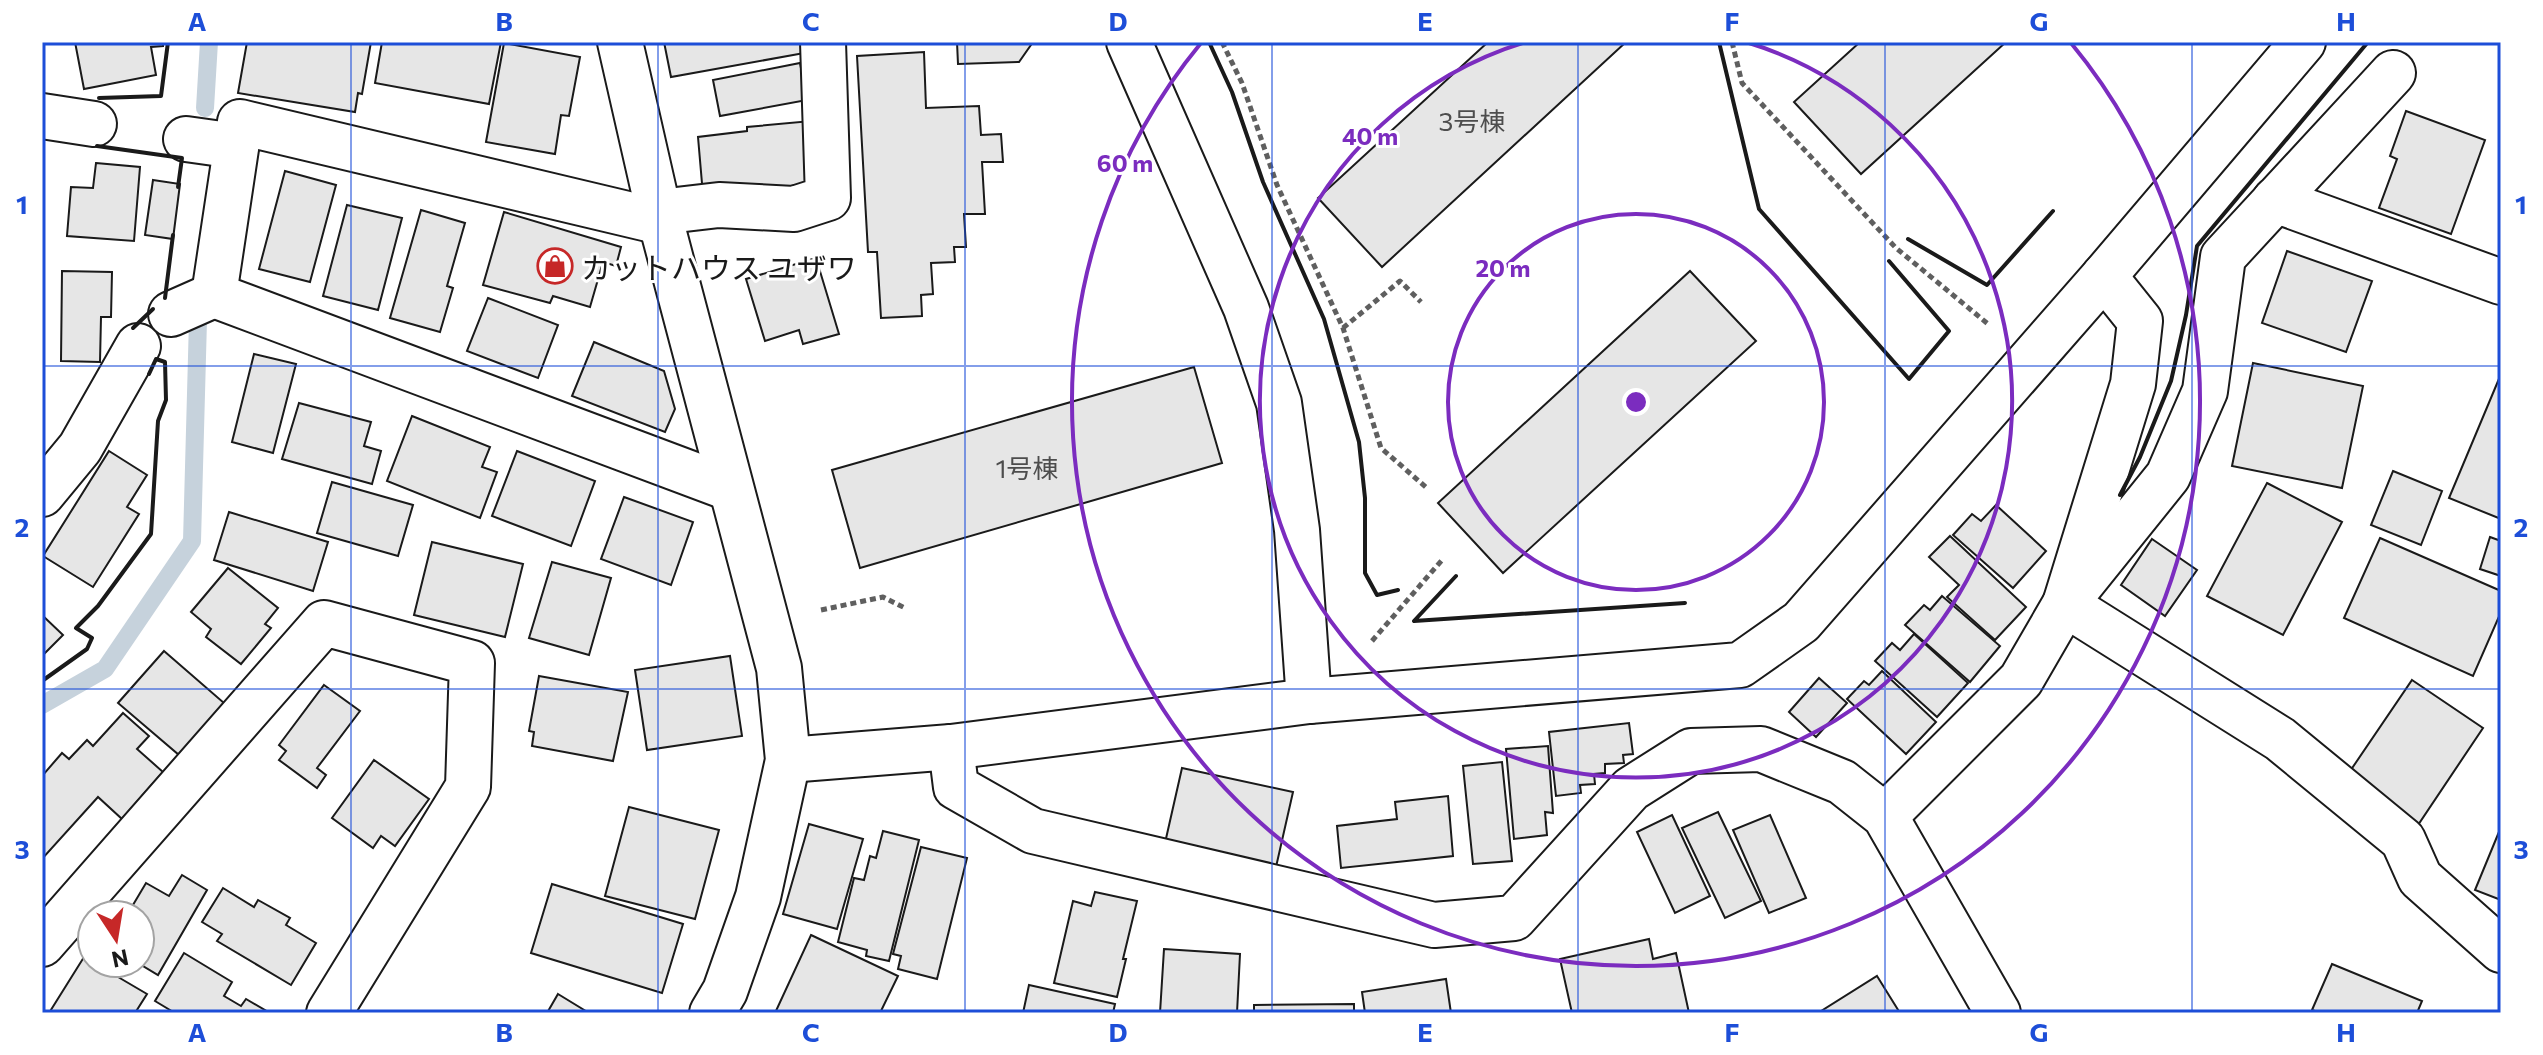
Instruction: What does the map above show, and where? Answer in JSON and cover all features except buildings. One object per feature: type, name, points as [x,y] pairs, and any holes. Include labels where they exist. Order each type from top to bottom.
[{"type":"street","points":[[620,42],[660,217],[729,488],[779,668],[788,760],[758,897],[725,991],[712,1013]]},
{"type":"street","points":[[214,295],[240,122],[660,217],[719,205],[794,209],[828,198],[823,42]]},
{"type":"street","points":[[1129,42],[1246,308],[1279,403],[1297,530],[1309,701]]},
{"type":"street","points":[[788,760],[951,747],[1309,701],[1740,665],[1801,622],[2104,276],[2303,42]]},
{"type":"street","points":[[1885,816],[2021,680],[2065,604],[2168,476],[2205,391],[2223,257],[2393,73]]},
{"type":"street","points":[[42,116],[94,124]]},
{"type":"street","points":[[186,139],[236,146]]},
{"type":"street","points":[[2275,200],[2501,282]]},
{"type":"street","points":[[2065,604],[2133,384],[2140,321],[2104,276]]},
{"type":"street","points":[[171,314],[214,295],[729,488]]},
{"type":"street","points":[[42,494],[80,448],[138,346]]},
{"type":"street","points":[[2065,604],[2280,739],[2403,840],[2420,878],[2501,950]]},
{"type":"street","points":[[42,944],[324,623],[472,663],[468,787],[329,1013]]},
{"type":"street","points":[[951,747],[956,787],[1033,831],[1434,925],[1514,918],[1631,789],[1691,751],[1761,749],[1842,782],[1885,816],[1998,1013]]},
{"type":"path","points":[[1222,42],[1242,83],[1277,185],[1343,328],[1381,448],[1428,489]]},
{"type":"path","points":[[1732,42],[1742,83],[1896,248],[1989,324]]},
{"type":"path","points":[[1343,328],[1400,281],[1421,302]]},
{"type":"path","points":[[1370,643],[1442,560]]},
{"type":"path","points":[[883,597],[905,608]]},
{"type":"waterway","points":[[205,108],[209,42]]},
{"type":"waterway","points":[[42,705],[105,669],[192,541],[198,320]]},
{"type":"wall","points":[[99,98],[161,96],[168,42]]},
{"type":"wall","points":[[1209,42],[1232,92],[1263,182],[1324,319],[1359,442],[1365,498],[1365,573],[1377,595],[1398,590]]},
{"type":"wall","points":[[1719,42],[1759,209],[1909,379],[1949,331],[1889,261]]},
{"type":"wall","points":[[2120,495],[2140,457],[2171,381],[2197,246],[2368,42]]},
{"type":"wall","points":[[97,146],[182,158],[178,187]]},
{"type":"wall","points":[[1908,239],[1987,285],[2053,211]]},
{"type":"wall","points":[[165,298],[173,235]]},
{"type":"wall","points":[[133,328],[153,309]]},
{"type":"wall","points":[[42,681],[87,649],[92,638],[76,628],[98,606],[151,534],[158,421],[166,400],[165,362],[156,359],[149,374]]},
{"type":"wall","points":[[1456,576],[1414,621],[1685,603]]},
{"type":"place","name":"カットハウス ユザワ","points":[[555,266]]}]
